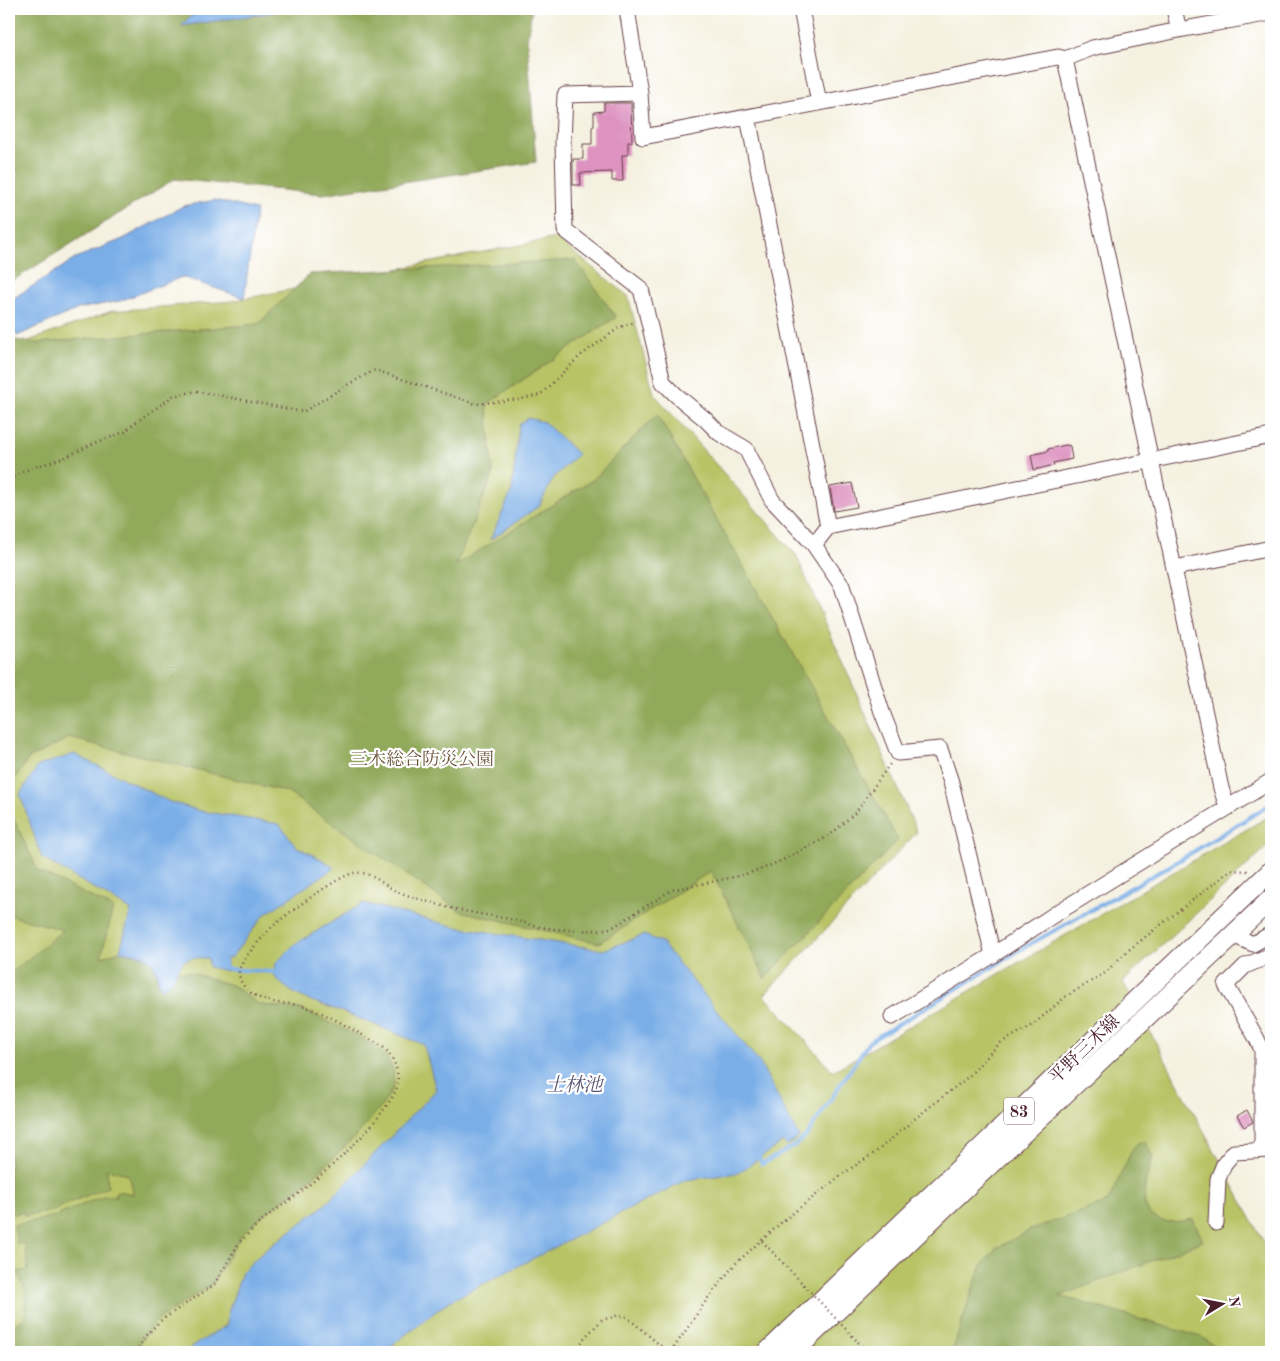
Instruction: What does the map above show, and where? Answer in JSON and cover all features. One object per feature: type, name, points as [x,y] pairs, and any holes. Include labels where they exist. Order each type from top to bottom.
[{"type":"main road","name":"平野三木線","points":[[767,1352],[1265,877]]},
{"type":"main road","name":"平野三木線","points":[[794,1352],[1271,899]]},
{"type":"street","points":[[627,9],[640,93],[643,137],[1058,57],[1065,59],[1092,48],[1271,13]]},
{"type":"street","points":[[801,9],[819,103]]},
{"type":"street","points":[[1174,9],[1179,30]]},
{"type":"street","points":[[1065,59],[1221,788],[1227,807]]},
{"type":"street","points":[[640,93],[565,95],[563,142],[565,230],[641,289],[663,382],[706,419],[719,433],[746,449],[772,500],[814,545],[842,586],[882,712],[898,752],[940,748],[951,782],[993,955]]},
{"type":"street","points":[[748,117],[828,527]]},
{"type":"street","points":[[814,545],[828,527],[1271,436]]},
{"type":"street","points":[[1174,568],[1271,548]]},
{"type":"street","points":[[892,1017],[1271,781]]},
{"type":"street","points":[[1233,935],[1253,944],[1271,934]]},
{"type":"street","points":[[1216,1223],[1218,1179],[1224,1164],[1234,1152],[1267,1150],[1262,1050],[1226,985],[1245,966],[1271,955]]},
{"type":"path","points":[[9,479],[29,469],[66,458],[92,444],[125,432],[173,396],[198,391],[303,412],[375,370],[476,404],[503,402],[540,395],[580,356],[612,332],[620,327],[648,318]]},
{"type":"path","points":[[136,1352],[160,1321],[214,1285],[239,1243],[253,1229],[315,1180],[359,1139],[374,1123],[390,1101],[398,1084],[396,1067],[385,1049],[352,1029],[307,1008],[270,1002],[252,995],[242,984],[239,972],[241,966],[263,936],[279,920],[340,879],[349,874],[361,873],[369,875],[398,893],[460,910],[537,926],[579,930],[605,929],[612,927],[672,890],[739,876],[762,869],[788,858],[829,836],[856,812],[898,752]]},
{"type":"path","points":[[578,1352],[584,1339],[602,1320],[616,1316],[627,1317],[670,1352],[708,1298],[735,1264],[762,1242],[783,1221],[876,1152],[968,1077],[1000,1043],[1033,1025],[1065,996],[1105,973],[1125,953],[1231,870],[1249,871],[1265,877]]},
{"type":"path","points":[[762,1242],[868,1352]]},
{"type":"green space","points":[[9,9],[199,9],[182,26],[275,12],[275,9],[532,9],[527,40],[536,162],[322,194],[174,179],[9,283],[9,185],[18,176],[9,158]]},
{"type":"green space","name":"三木総合防災公園","points":[[556,238],[628,296],[654,394],[796,555],[917,832],[764,995],[833,1071],[1271,815],[1271,843],[1123,982],[1271,1255],[1271,1352],[9,1352],[9,348],[112,311],[232,301]]},
{"type":"green space","points":[[575,260],[616,317],[487,404],[493,474],[456,565],[594,479],[657,414],[898,840],[765,978],[711,871],[599,943],[460,911],[287,792],[69,738],[28,759],[9,788],[9,339],[36,343],[258,324],[310,274]]},
{"type":"green space","points":[[9,809],[38,871],[113,908],[101,957],[120,951],[145,956],[154,965],[159,985],[171,982],[177,972],[189,972],[234,986],[259,1004],[301,1009],[368,1042],[386,1056],[393,1070],[394,1085],[389,1095],[356,1136],[313,1177],[262,1216],[241,1235],[212,1284],[159,1319],[133,1352],[9,1352],[9,1328],[26,1317],[26,1292],[17,1272],[28,1270],[25,1243],[17,1244],[14,1225],[54,1217],[103,1196],[115,1196],[117,1191],[133,1194],[131,1182],[127,1174],[107,1169],[108,1187],[53,1211],[24,1216],[24,1212],[9,1215],[9,975],[63,930],[9,915]]},
{"type":"green space","points":[[1139,1142],[1146,1143],[1153,1157],[1145,1187],[1145,1199],[1151,1215],[1157,1219],[1173,1222],[1193,1219],[1203,1241],[1060,1296],[1201,1337],[1225,1352],[881,1351],[953,1349],[975,1282],[983,1264],[997,1248],[1030,1230],[1108,1202],[1133,1148]]},
{"type":"water","points":[[199,9],[275,9],[276,12],[181,26]]},
{"type":"water","points":[[215,200],[256,210],[244,298],[182,277],[120,301],[78,309],[17,336],[9,316],[9,301],[78,257],[123,239],[183,206]]},
{"type":"water","points":[[528,418],[544,422],[578,454],[554,477],[539,506],[490,540],[512,491],[519,425]]},
{"type":"water","points":[[74,754],[170,802],[201,811],[279,824],[297,847],[323,860],[334,868],[264,915],[231,958],[227,958],[226,971],[209,967],[208,958],[188,959],[182,964],[171,981],[162,988],[155,967],[148,958],[120,951],[131,910],[42,858],[20,794],[38,766]]},
{"type":"water","name":"士林池","points":[[364,903],[456,927],[603,950],[644,935],[661,942],[760,1063],[799,1137],[787,1146],[783,1142],[738,1173],[686,1180],[448,1302],[383,1352],[187,1352],[193,1346],[227,1325],[228,1313],[242,1272],[263,1252],[326,1204],[436,1090],[424,1045],[306,999],[288,989],[274,975],[276,963],[295,944]]},
{"type":"building","points":[[604,103],[631,103],[632,142],[628,142],[628,155],[622,155],[623,181],[612,181],[612,172],[580,173],[581,185],[573,185],[573,159],[583,159],[583,144],[592,144],[594,112],[604,111]]},
{"type":"building","points":[[1066,445],[1070,446],[1072,459],[1034,470],[1031,455]]},
{"type":"building","points":[[852,483],[857,507],[834,511],[830,487]]},
{"type":"building","points":[[1247,1110],[1253,1122],[1244,1127],[1237,1116]]},
{"type":"waterway","points":[[759,1158],[762,1164],[794,1146],[806,1136],[869,1042],[1025,947],[1175,863],[1271,804]]},
{"type":"waterway","points":[[227,969],[274,972]]}]
